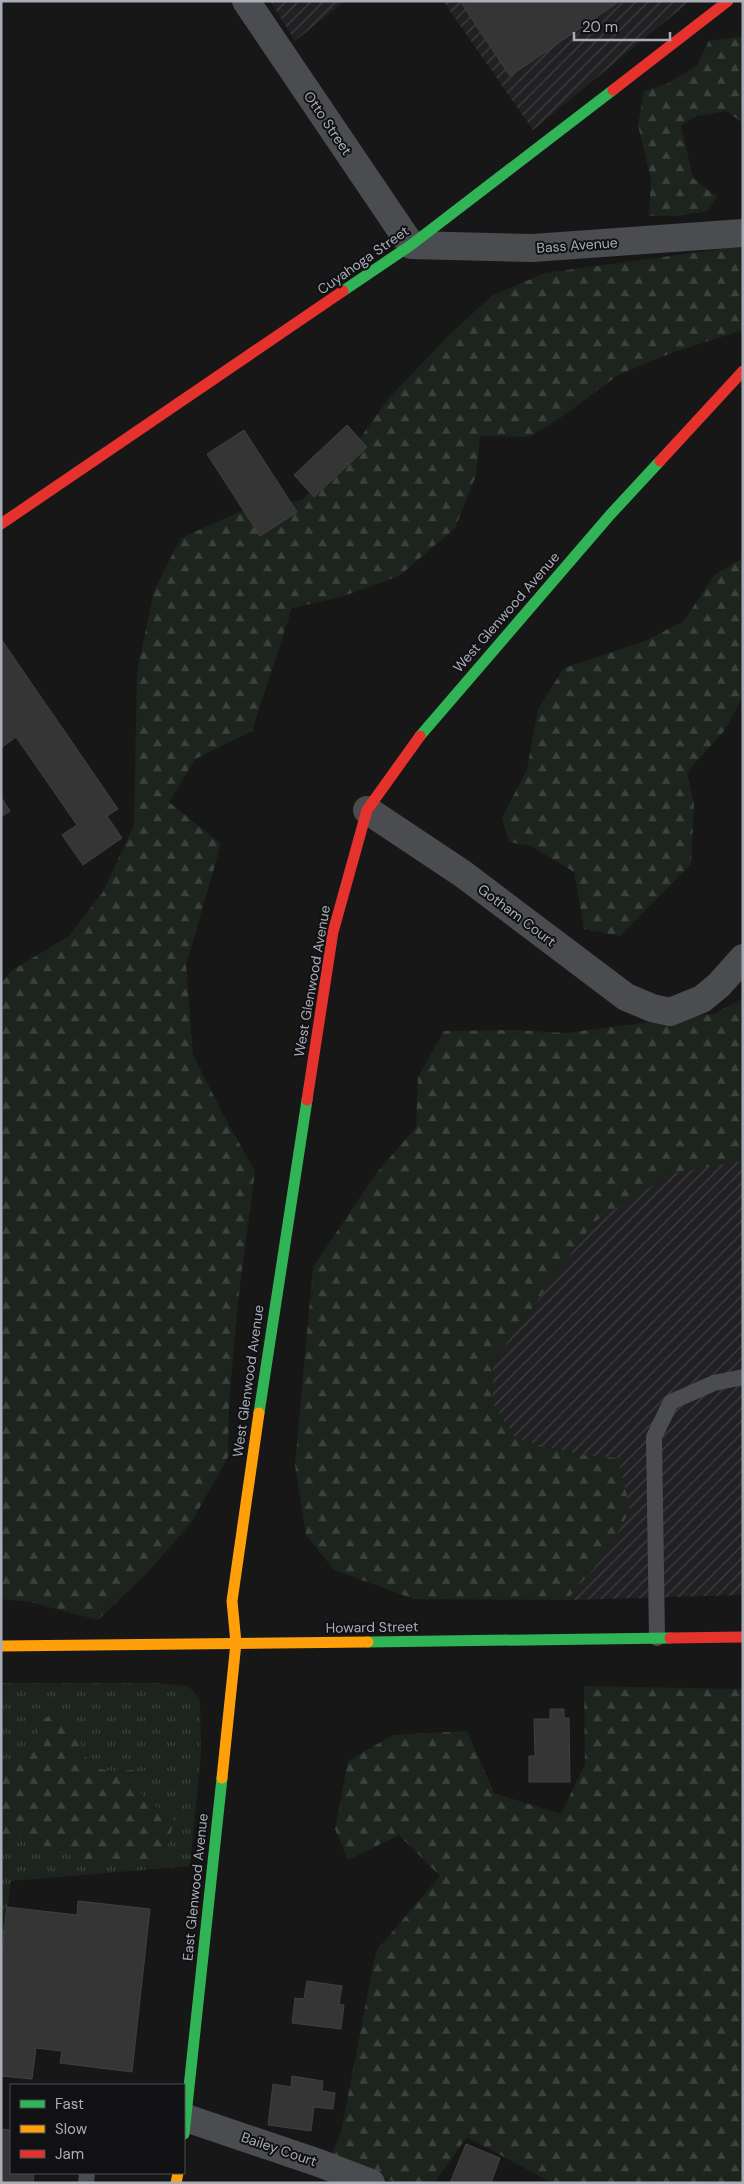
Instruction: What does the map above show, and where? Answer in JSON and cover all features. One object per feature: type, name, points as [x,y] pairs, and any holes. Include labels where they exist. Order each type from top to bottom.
[{"type":"street","name":"Otto Street","points":[[246,1],[411,245]]},
{"type":"street","name":"Cuyahoga Street","points":[[3,519],[411,245],[728,1]]},
{"type":"street","name":"Bass Avenue","points":[[411,245],[533,248],[743,233]]},
{"type":"street","name":"West Glenwood Avenue","points":[[236,1643],[232,1600],[287,1222],[333,932],[367,810],[426,726],[610,515],[743,371]]},
{"type":"street","name":"Gotham Court","points":[[367,810],[463,874],[626,997],[652,1008],[670,1012],[702,999],[720,985],[743,958]]},
{"type":"street","name":"Howard Street","points":[[1,1646],[743,1637]]},
{"type":"street","name":"East Glenwood Avenue","points":[[185,2126],[236,1643]]},
{"type":"street","name":"Bailey Court","points":[[185,2126],[319,2163],[371,2183]]},
{"type":"lane","points":[[657,1638],[654,1437],[671,1402],[714,1383],[743,1377]]},
{"type":"shaded area","points":[[270,1],[345,1],[295,41]]},
{"type":"shaded area","points":[[443,1],[690,1],[533,130]]},
{"type":"shaded area","points":[[743,1160],[743,1595],[567,1600],[609,1550],[618,1458],[581,1455],[516,1439],[493,1404],[493,1362],[594,1222],[673,1173]]},
{"type":"green space","points":[[743,36],[743,123],[726,111],[697,116],[681,125],[693,178],[717,197],[708,211],[675,216],[649,216],[651,179],[638,125],[644,91],[669,83],[697,65],[709,41]]},
{"type":"green space","points":[[728,248],[743,248],[743,330],[674,352],[618,375],[563,416],[530,437],[480,436],[476,475],[455,528],[399,576],[341,597],[292,608],[252,731],[195,759],[169,802],[221,844],[186,965],[193,1055],[226,1120],[255,1171],[238,1301],[229,1403],[228,1457],[191,1523],[149,1571],[98,1620],[30,1602],[1,1599],[1,984],[11,971],[69,936],[103,892],[134,825],[137,673],[154,590],[181,538],[255,505],[302,500],[358,441],[389,398],[451,333],[493,295],[545,273]]},
{"type":"green space","points":[[743,558],[743,696],[725,730],[687,772],[694,804],[691,864],[620,936],[584,929],[574,872],[531,846],[509,842],[502,818],[527,769],[538,709],[564,668],[645,641],[684,621],[714,575]]},
{"type":"green space","points":[[743,998],[743,1161],[673,1173],[594,1222],[493,1362],[493,1404],[516,1439],[581,1455],[618,1458],[630,1509],[609,1550],[567,1600],[414,1599],[334,1570],[306,1535],[295,1465],[313,1267],[375,1175],[416,1127],[418,1077],[444,1031],[517,1030],[565,1033],[714,1014]]},
{"type":"green space","points":[[1,1683],[153,1683],[188,1686],[200,1699],[201,1756],[190,1866],[11,1881],[1,1960]]},
{"type":"green space","points":[[584,1686],[743,1689],[743,2183],[552,2183],[467,2137],[434,2183],[397,2183],[330,2158],[341,2132],[376,1951],[440,1876],[399,1835],[348,1860],[335,1829],[348,1761],[393,1735],[467,1731],[494,1793],[561,1814],[585,1764]]},
{"type":"green space","points":[[60,1712],[77,1726],[83,1751],[92,1765],[108,1770],[134,1770],[144,1801],[175,1814],[166,1855],[149,1865],[112,1859],[90,1861],[17,1839],[1,1843],[1,1762],[21,1761],[33,1752],[39,1720]]},
{"type":"building","points":[[460,1],[620,1],[510,76]]},
{"type":"building","points":[[347,425],[367,447],[314,497],[294,475]]},
{"type":"building","points":[[244,430],[297,512],[260,536],[207,454]]},
{"type":"building","points":[[1,639],[118,809],[107,816],[122,838],[83,865],[62,835],[77,825],[16,737],[1,748]]},
{"type":"building","points":[[1,797],[10,811],[1,817]]},
{"type":"building","points":[[550,1709],[564,1709],[564,1718],[569,1718],[570,1782],[529,1782],[529,1756],[535,1756],[534,1719],[550,1719]]},
{"type":"building","points":[[78,1901],[150,1909],[132,2072],[60,2063],[62,2051],[36,2048],[32,2079],[1,2076],[1,1960],[7,1907],[77,1915]]},
{"type":"building","points":[[307,1981],[342,1986],[339,2004],[344,2005],[341,2029],[292,2023],[295,1998],[304,1999]]},
{"type":"building","points":[[292,2076],[323,2081],[322,2091],[335,2093],[333,2109],[314,2107],[311,2131],[268,2125],[273,2084],[291,2087]]},
{"type":"building","points":[[1,2129],[10,2130],[10,2174],[34,2174],[33,2183],[1,2183]]},
{"type":"building","points":[[466,2144],[500,2158],[491,2183],[450,2183]]},
{"type":"traffic: fast","points":[[343,291],[411,245],[613,90]]},
{"type":"traffic: fast","points":[[420,736],[610,515],[660,461]]},
{"type":"traffic: fast","points":[[259,1413],[307,1100]]},
{"type":"traffic: fast","points":[[368,1642],[670,1638]]},
{"type":"traffic: fast","points":[[185,2125],[222,1778]]},
{"type":"traffic: slow","points":[[222,1778],[236,1643],[232,1601],[259,1413]]},
{"type":"traffic: slow","points":[[1,1646],[368,1642]]},
{"type":"traffic: slow","points":[[176,2183],[178,2174]]},
{"type":"traffic: jam","points":[[613,90],[728,1]]},
{"type":"traffic: jam","points":[[1,524],[343,291]]},
{"type":"traffic: jam","points":[[660,461],[743,371]]},
{"type":"traffic: jam","points":[[307,1100],[333,932],[367,810],[420,736]]},
{"type":"traffic: jam","points":[[670,1638],[743,1637]]}]
